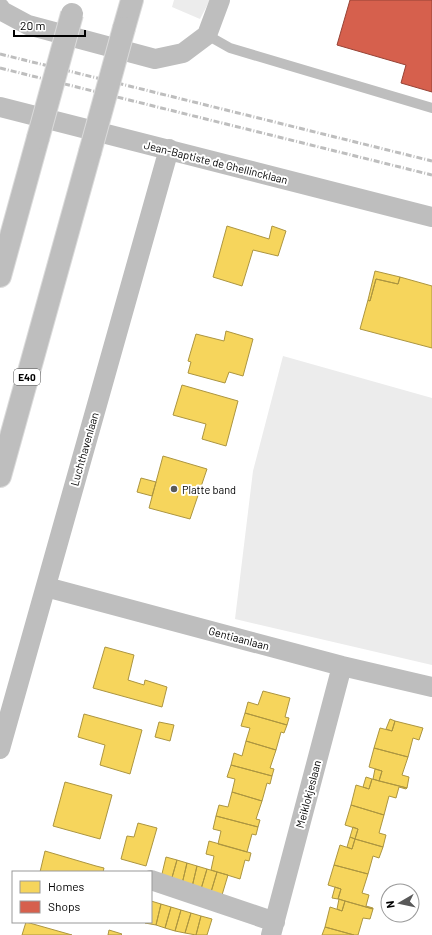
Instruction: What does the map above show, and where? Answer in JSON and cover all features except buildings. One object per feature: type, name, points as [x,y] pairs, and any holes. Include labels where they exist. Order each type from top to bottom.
[{"type":"highway","name":"E40","points":[[0,476],[132,0]]},
{"type":"highway","points":[[0,276],[74,7]]},
{"type":"street","points":[[0,8],[2,11],[28,25],[154,59],[183,53],[207,34],[220,0]]},
{"type":"street","name":"Jean-Baptiste de Ghellincklaan","points":[[0,107],[432,217]]},
{"type":"street","name":"Luchthavenlaan","points":[[0,749],[169,149]]},
{"type":"street","name":"Gentiaanlaan","points":[[46,587],[342,666],[432,687]]},
{"type":"street","name":"Meiklokjeslaan","points":[[152,880],[273,928],[342,666]]},
{"type":"lane","points":[[207,34],[230,48],[432,108]]},
{"type":"shaded area","points":[[174,0],[210,0],[200,19],[172,7]]},
{"type":"shaded area","points":[[283,356],[432,398],[432,665],[235,619],[253,471]]},
{"type":"railway","points":[[0,54],[432,161]]},
{"type":"railway","points":[[0,68],[432,175]]},
{"type":"place","name":"Platte band","points":[[174,489]]}]
